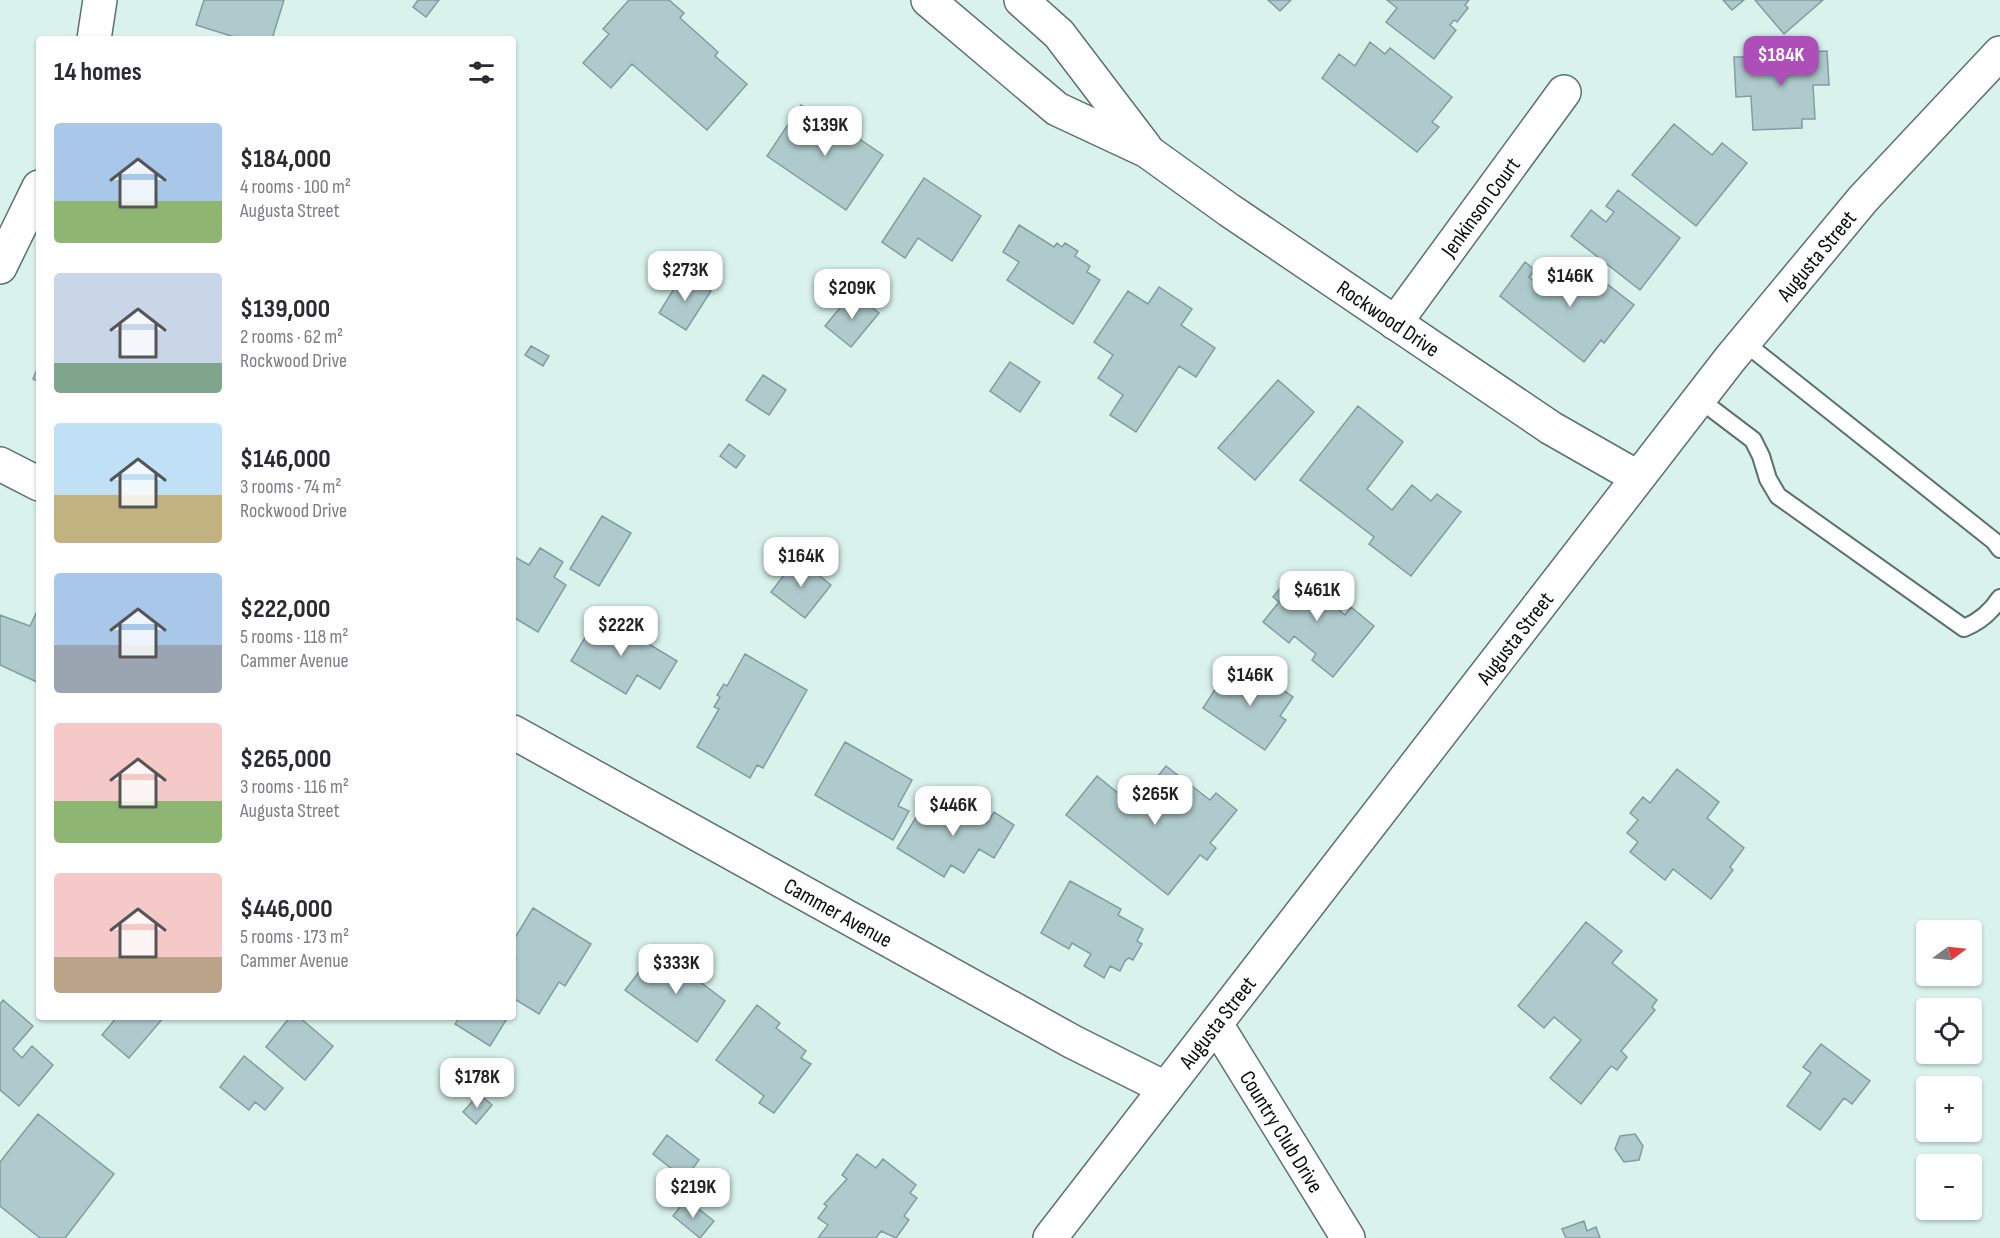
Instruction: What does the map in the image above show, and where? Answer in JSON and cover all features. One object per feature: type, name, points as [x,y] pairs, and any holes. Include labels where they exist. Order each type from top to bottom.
[{"type":"street","points":[[94,36],[100,0]]},
{"type":"street","name":"Rockwood Drive","points":[[928,0],[1057,109],[1148,151],[1229,210],[1551,428],[1637,477]]},
{"type":"street","name":"Rockwood Drive","points":[[1021,0],[1059,34],[1148,151]]},
{"type":"street","name":"Augusta Street","points":[[1050,1238],[1699,399],[1863,199],[2000,53]]},
{"type":"street","name":"Jenkinson Court","points":[[1395,323],[1564,92]]},
{"type":"street","points":[[0,267],[36,193]]},
{"type":"street","points":[[0,464],[36,482]]},
{"type":"street","name":"Cammer Avenue","points":[[516,734],[1073,1042],[1165,1088]]},
{"type":"street","name":"Country Club Drive","points":[[1216,1024],[1348,1238]]},
{"type":"lane","points":[[1744,343],[1994,541],[2000,549]]},
{"type":"lane","points":[[1699,399],[1753,440],[1761,456],[1767,479],[1778,496],[1964,628],[1975,624],[1994,608],[2000,598]]},
{"type":"building","points":[[204,0],[284,0],[273,36],[231,36],[196,25]]},
{"type":"building","points":[[418,0],[439,0],[426,17],[413,7]]},
{"type":"building","points":[[629,0],[669,0],[684,13],[680,18],[718,52],[715,56],[747,84],[707,130],[632,64],[611,88],[583,63],[609,34],[603,29]]},
{"type":"building","points":[[1268,0],[1291,0],[1280,11]]},
{"type":"building","points":[[1387,0],[1469,0],[1465,5],[1468,8],[1457,22],[1454,20],[1450,25],[1456,30],[1434,59],[1386,22],[1397,8]]},
{"type":"building","points":[[1723,0],[1744,0],[1732,10]]},
{"type":"building","points":[[1755,0],[1823,0],[1784,34]]},
{"type":"building","points":[[1370,42],[1385,54],[1390,48],[1452,97],[1432,122],[1439,127],[1417,152],[1322,78],[1339,54],[1355,66]]},
{"type":"building","points":[[1827,51],[1829,85],[1813,85],[1815,119],[1802,119],[1802,128],[1753,130],[1751,96],[1736,97],[1734,57],[1752,57],[1752,54]]},
{"type":"building","points":[[801,105],[850,138],[852,134],[883,155],[846,210],[767,156]]},
{"type":"building","points":[[1674,124],[1712,155],[1722,143],[1747,163],[1696,226],[1632,175]]},
{"type":"building","points":[[924,178],[981,216],[952,261],[918,238],[905,258],[882,242]]},
{"type":"building","points":[[1618,190],[1680,238],[1640,290],[1571,236],[1591,210],[1606,222],[1614,212],[1606,206]]},
{"type":"building","points":[[1019,225],[1054,247],[1057,243],[1062,247],[1065,243],[1078,251],[1075,256],[1090,266],[1087,272],[1100,280],[1073,324],[1007,280],[1019,262],[1003,252]]},
{"type":"building","points":[[1576,260],[1634,305],[1604,343],[1601,340],[1584,362],[1500,296],[1525,262],[1535,270],[1529,277],[1550,294]]},
{"type":"building","points":[[683,274],[711,291],[686,330],[659,313]]},
{"type":"building","points":[[1159,287],[1192,309],[1181,325],[1215,348],[1196,377],[1179,366],[1136,432],[1110,415],[1123,395],[1098,378],[1113,355],[1094,342],[1128,291],[1148,304]]},
{"type":"building","points":[[853,292],[879,313],[851,347],[825,326]]},
{"type":"building","points":[[531,346],[549,356],[543,366],[525,355]]},
{"type":"building","points":[[1010,362],[1040,382],[1020,412],[990,391]]},
{"type":"building","points":[[763,375],[786,390],[769,415],[746,400]]},
{"type":"building","points":[[1278,380],[1314,412],[1255,480],[1218,448]]},
{"type":"building","points":[[1358,406],[1403,442],[1367,489],[1392,510],[1412,485],[1431,501],[1437,494],[1461,512],[1411,576],[1369,544],[1374,537],[1300,480]]},
{"type":"building","points":[[729,444],[745,456],[736,468],[720,456]]},
{"type":"building","points":[[602,516],[631,533],[599,586],[570,569]]},
{"type":"building","points":[[540,548],[563,562],[554,577],[566,585],[538,632],[516,619],[516,558],[529,565]]},
{"type":"building","points":[[797,558],[831,585],[805,618],[771,592]]},
{"type":"building","points":[[1307,572],[1333,594],[1327,600],[1345,615],[1351,607],[1374,626],[1333,677],[1312,660],[1316,654],[1294,636],[1289,643],[1263,622],[1279,602],[1273,597],[1291,575],[1299,582]]},
{"type":"building","points":[[36,613],[36,682],[0,665],[0,615],[30,626]]},
{"type":"building","points":[[599,614],[677,661],[660,689],[637,675],[626,694],[571,661]]},
{"type":"building","points":[[745,654],[807,690],[763,768],[757,765],[750,778],[697,747],[719,709],[714,707],[720,697],[717,695],[724,684],[727,686]]},
{"type":"building","points":[[1255,671],[1293,697],[1280,716],[1286,720],[1265,750],[1203,708],[1225,674],[1242,685],[1251,672]]},
{"type":"building","points":[[845,742],[912,780],[898,806],[909,811],[893,840],[815,795]]},
{"type":"building","points":[[1166,766],[1210,800],[1216,793],[1237,810],[1210,843],[1216,848],[1207,860],[1200,855],[1168,895],[1066,815],[1097,776],[1134,806]]},
{"type":"building","points":[[1677,769],[1719,802],[1707,818],[1744,848],[1730,867],[1733,870],[1711,899],[1673,869],[1665,880],[1630,852],[1638,842],[1627,833],[1638,820],[1630,813],[1643,797],[1650,803]]},
{"type":"building","points":[[946,797],[987,823],[994,812],[1014,825],[994,858],[979,849],[964,873],[951,865],[944,877],[897,848],[925,803],[937,811]]},
{"type":"building","points":[[1070,881],[1121,909],[1118,915],[1143,929],[1137,941],[1142,944],[1133,960],[1129,958],[1125,961],[1120,971],[1110,966],[1104,978],[1084,966],[1091,954],[1072,943],[1069,949],[1041,933]]},
{"type":"building","points":[[533,908],[591,944],[565,986],[559,982],[539,1014],[516,1000],[516,936]]},
{"type":"building","points":[[1586,922],[1622,951],[1612,963],[1657,1000],[1652,1007],[1655,1010],[1621,1051],[1627,1057],[1617,1070],[1611,1066],[1581,1104],[1550,1078],[1581,1040],[1554,1017],[1544,1028],[1518,1006]]},
{"type":"building","points":[[657,949],[725,1001],[697,1042],[625,990]]},
{"type":"building","points":[[3,1000],[33,1026],[13,1049],[22,1058],[32,1046],[53,1065],[19,1106],[0,1090],[0,1004]]},
{"type":"building","points":[[757,1005],[780,1023],[776,1028],[806,1051],[801,1058],[811,1064],[774,1113],[759,1103],[764,1096],[716,1060]]},
{"type":"building","points":[[114,1020],[161,1020],[129,1058],[102,1035]]},
{"type":"building","points":[[288,1020],[303,1020],[333,1046],[305,1080],[266,1047]]},
{"type":"building","points":[[458,1020],[506,1020],[490,1046],[455,1024]]},
{"type":"building","points":[[1821,1044],[1870,1081],[1852,1104],[1844,1098],[1820,1130],[1787,1106],[1811,1073],[1803,1067]]},
{"type":"building","points":[[244,1056],[283,1088],[265,1110],[255,1102],[249,1110],[220,1087]]},
{"type":"building","points":[[479,1094],[492,1105],[476,1124],[463,1112]]},
{"type":"building","points":[[38,1114],[114,1174],[65,1238],[40,1238],[0,1206],[0,1162]]},
{"type":"building","points":[[1635,1134],[1643,1146],[1639,1160],[1624,1162],[1615,1149],[1620,1136]]},
{"type":"building","points":[[667,1135],[699,1160],[685,1179],[653,1154]]},
{"type":"building","points":[[857,1154],[876,1168],[883,1159],[916,1185],[910,1193],[917,1198],[904,1216],[909,1220],[896,1238],[881,1231],[876,1238],[818,1238],[828,1225],[818,1218],[827,1206],[824,1204],[847,1179],[842,1175]]},
{"type":"building","points":[[686,1199],[714,1221],[700,1238],[673,1216]]},
{"type":"building","points":[[1584,1221],[1587,1231],[1596,1227],[1600,1238],[1566,1238],[1562,1229]]}]
